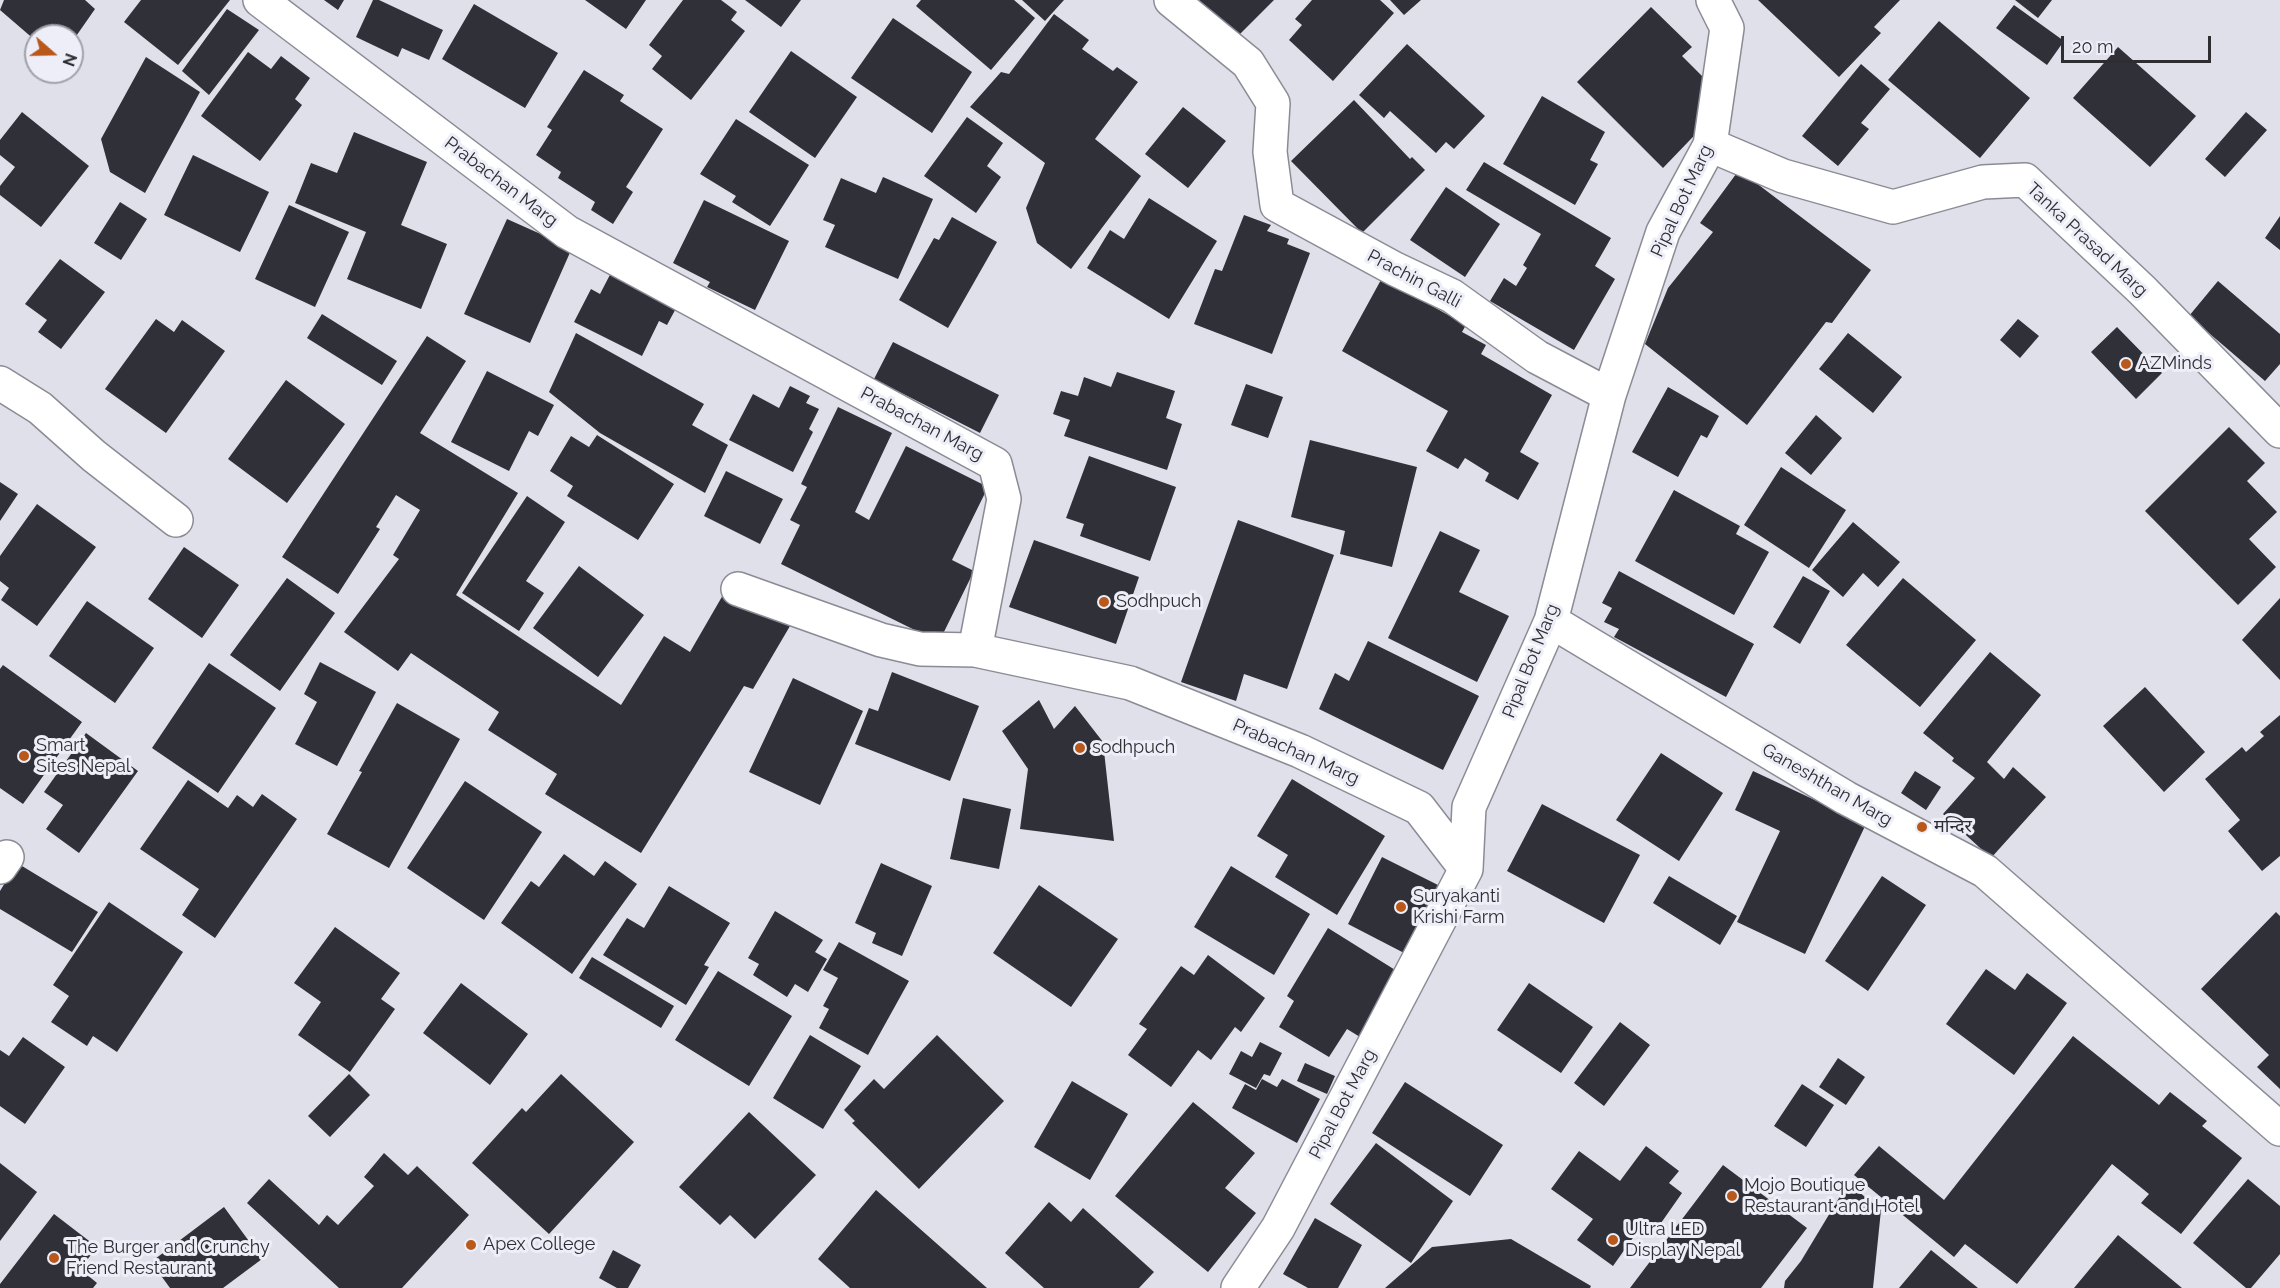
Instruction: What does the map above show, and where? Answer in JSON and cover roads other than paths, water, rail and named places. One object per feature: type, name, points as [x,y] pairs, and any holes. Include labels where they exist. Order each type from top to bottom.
[{"type":"street","name":"Prabachan Marg","points":[[260,0],[567,232],[995,464],[1004,499],[975,650],[1130,683],[1300,751],[1419,808],[1466,869]]},
{"type":"street","name":"Prachin Galli","points":[[1171,0],[1248,63],[1274,103],[1270,152],[1277,205],[1395,269],[1452,296],[1537,357],[1609,395]]},
{"type":"street","name":"Pipal Bot Marg","points":[[1238,1288],[1278,1228],[1466,869],[1469,807],[1551,621],[1609,395],[1663,232],[1710,145],[1727,28],[1713,0]]},
{"type":"street","name":"Tanka Prasad Marg","points":[[1710,145],[1783,176],[1893,207],[1983,182],[2025,180],[2142,290],[2280,431]]},
{"type":"street","points":[[0,383],[40,408],[94,456],[176,520]]},
{"type":"street","points":[[738,589],[881,640],[920,649],[975,650]]},
{"type":"street","name":"Ganeshthan Marg","points":[[1551,621],[1846,798],[1985,871],[2280,1129]]},
{"type":"place","name":"AZMinds","points":[[2126,364]]},
{"type":"place","name":"Sodhpuch","points":[[1104,602]]},
{"type":"place","name":"sodhpuch","points":[[1080,748]]},
{"type":"place","name":"Smart Sites Nepal","points":[[24,756]]},
{"type":"place","name":"मन्दिर","points":[[1922,827]]},
{"type":"place","name":"Suryakanti Krishi Farm","points":[[1401,907]]},
{"type":"place","name":"Mojo Boutique Restaurant and Hotel","points":[[1732,1196]]},
{"type":"place","name":"Ultra LED Display Nepal","points":[[1613,1240]]},
{"type":"place","name":"Apex College","points":[[471,1245]]},
{"type":"place","name":"The Burger and Crunchy Friend Restaurant","points":[[54,1258]]}]
